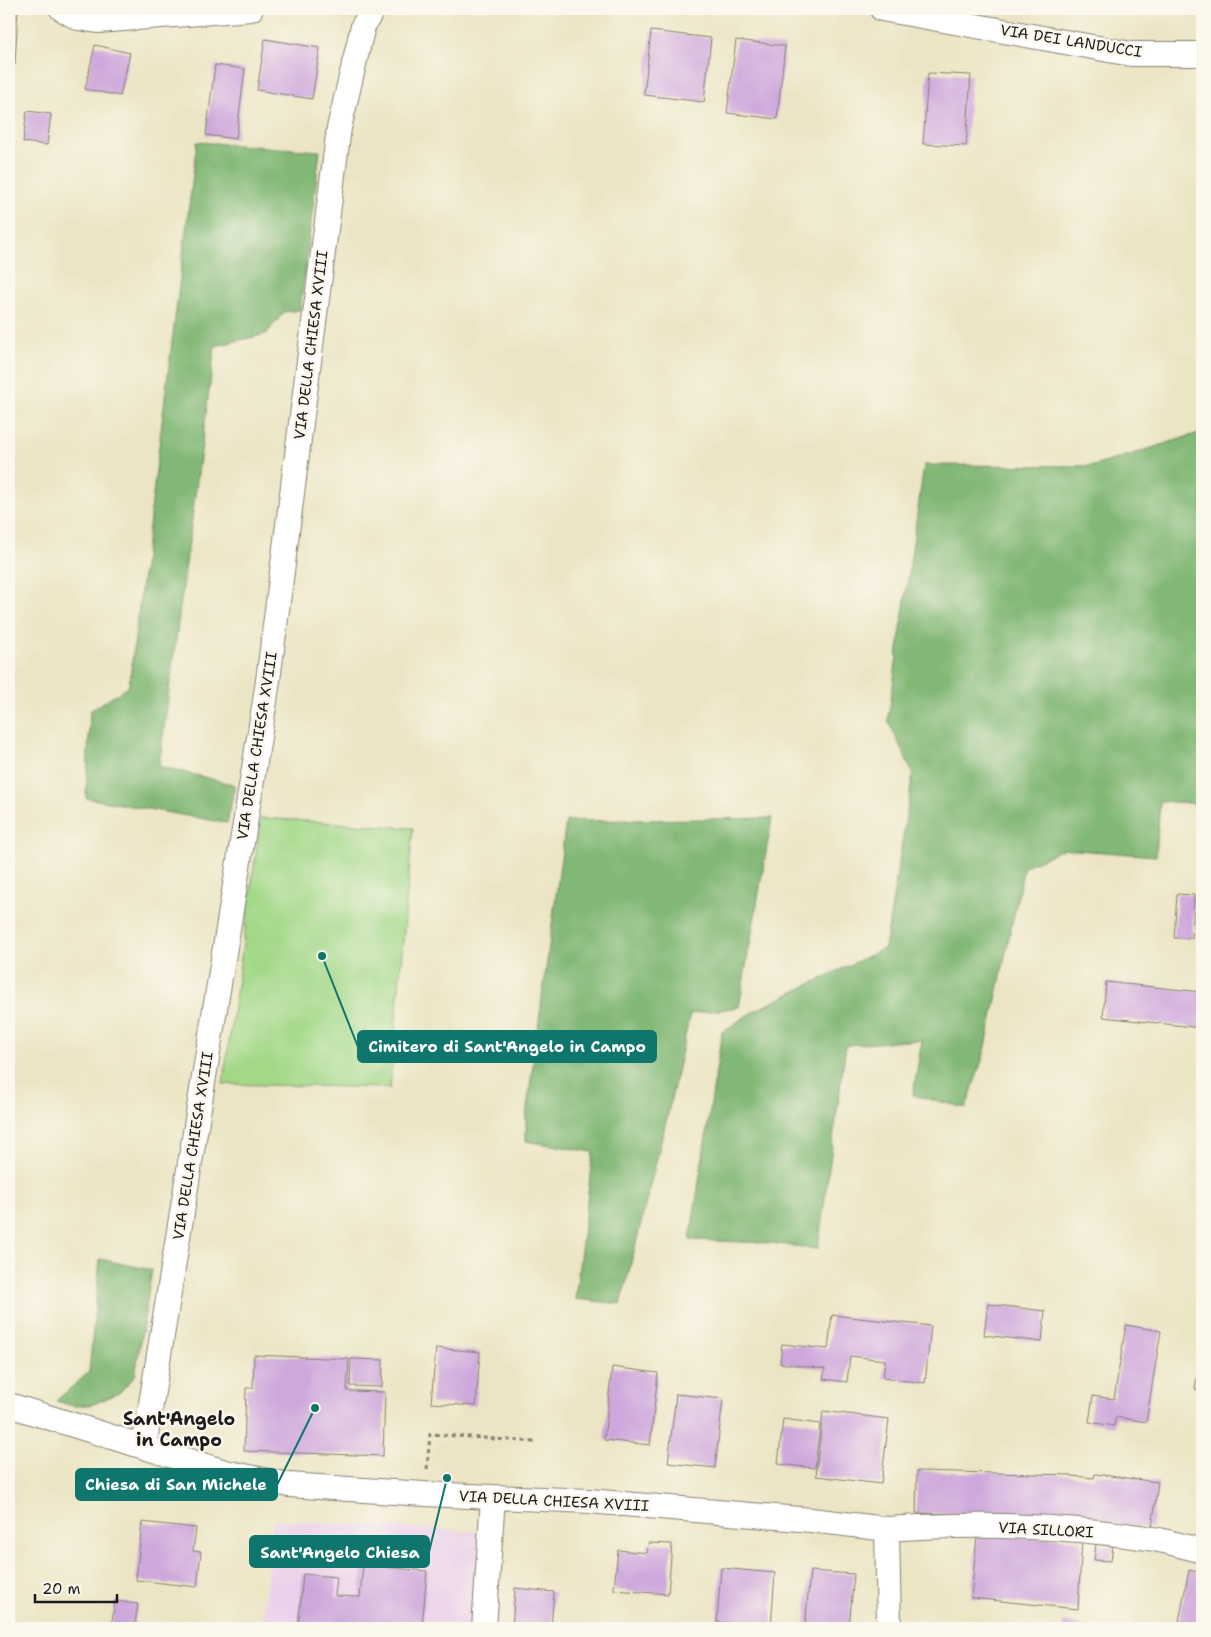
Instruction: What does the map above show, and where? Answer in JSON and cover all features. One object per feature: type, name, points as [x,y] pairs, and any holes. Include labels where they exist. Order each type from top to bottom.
[{"type":"street","points":[[62,9],[78,18],[98,21],[251,9]]},
{"type":"street","name":"VIA DELLA CHIESA XVIII","points":[[373,9],[363,26],[339,128],[267,688],[144,1447],[225,1472],[289,1485],[424,1494],[589,1501],[811,1520],[887,1529]]},
{"type":"street","name":"VIA DEI LANDUCCI","points":[[882,9],[1131,54],[1202,54]]},
{"type":"street","points":[[9,1405],[144,1447]]},
{"type":"street","points":[[484,1628],[493,1497]]},
{"type":"street","name":"VIA SILLORI","points":[[887,1529],[945,1525],[1074,1529],[1155,1540],[1202,1551]]},
{"type":"street","points":[[887,1529],[889,1628]]},
{"type":"path","points":[[424,1494],[430,1434],[535,1442]]},
{"type":"shaded area","points":[[273,1520],[482,1532],[474,1628],[262,1628]]},
{"type":"green space","points":[[197,142],[320,151],[300,310],[284,312],[266,334],[215,346],[159,766],[235,785],[227,823],[86,798],[90,711],[129,686]]},
{"type":"green space","points":[[1202,432],[1202,804],[1160,801],[1156,856],[1063,849],[1024,867],[985,1051],[966,1108],[913,1095],[922,1040],[846,1045],[818,1249],[770,1243],[690,1240],[722,1032],[752,1012],[885,948],[913,774],[888,720],[924,465],[1094,466]]},
{"type":"green space","points":[[261,818],[413,828],[390,1088],[223,1084]]},
{"type":"green space","points":[[772,818],[739,1007],[690,1014],[668,1113],[621,1304],[575,1299],[593,1152],[526,1141],[526,1116],[566,821]]},
{"type":"green space","points":[[100,1259],[152,1270],[135,1376],[119,1393],[91,1405],[74,1406],[56,1401],[89,1372]]},
{"type":"building","points":[[9,9],[18,9],[15,65],[9,65]]},
{"type":"building","points":[[651,31],[711,38],[704,102],[644,95]]},
{"type":"building","points":[[265,39],[320,48],[312,99],[257,90]]},
{"type":"building","points":[[736,40],[785,46],[777,119],[727,113]]},
{"type":"building","points":[[95,45],[130,53],[120,96],[85,89]]},
{"type":"building","points":[[215,65],[245,69],[236,139],[206,135]]},
{"type":"building","points":[[928,73],[971,75],[966,146],[923,144]]},
{"type":"building","points":[[27,111],[51,114],[47,145],[23,142]]},
{"type":"building","points":[[1177,894],[1194,895],[1192,938],[1174,938]]},
{"type":"building","points":[[1106,982],[1202,992],[1202,1028],[1103,1017]]},
{"type":"building","points":[[988,1304],[1045,1311],[1042,1342],[984,1335]]},
{"type":"building","points":[[832,1315],[931,1326],[925,1383],[883,1378],[885,1360],[850,1356],[847,1382],[823,1379],[825,1369],[780,1363],[782,1344],[828,1349]]},
{"type":"building","points":[[1126,1325],[1161,1331],[1146,1422],[1116,1417],[1114,1426],[1089,1422],[1093,1396],[1114,1399]]},
{"type":"building","points":[[436,1348],[480,1352],[476,1406],[431,1403]]},
{"type":"building","points":[[1202,1350],[1202,1391],[1195,1389]]},
{"type":"building","points":[[254,1355],[349,1359],[347,1391],[385,1392],[383,1456],[244,1451],[246,1388],[253,1388]]},
{"type":"building","points":[[351,1359],[383,1360],[382,1387],[350,1386]]},
{"type":"building","points":[[612,1367],[658,1373],[650,1445],[604,1440]]},
{"type":"building","points":[[676,1394],[723,1399],[715,1468],[668,1463]]},
{"type":"building","points":[[823,1411],[889,1419],[881,1484],[816,1476]]},
{"type":"building","points":[[783,1419],[820,1424],[815,1468],[778,1464]]},
{"type":"building","points":[[917,1471],[1072,1475],[1094,1478],[1095,1474],[1158,1482],[1152,1528],[1065,1519],[1065,1517],[916,1513]]},
{"type":"building","points":[[142,1522],[196,1528],[193,1551],[201,1552],[197,1587],[136,1580]]},
{"type":"building","points":[[977,1536],[1082,1539],[1078,1609],[971,1598]]},
{"type":"building","points":[[648,1543],[672,1544],[668,1594],[614,1590],[618,1550],[647,1553]]},
{"type":"building","points":[[1096,1544],[1113,1546],[1111,1561],[1094,1560]]},
{"type":"building","points":[[363,1565],[427,1571],[422,1628],[298,1628],[303,1574],[337,1577],[335,1596],[360,1597]]},
{"type":"building","points":[[721,1568],[775,1573],[771,1627],[717,1622]]},
{"type":"building","points":[[1189,1570],[1202,1573],[1202,1626],[1179,1621]]},
{"type":"building","points":[[810,1571],[854,1574],[849,1628],[805,1628]]},
{"type":"building","points":[[515,1588],[554,1592],[551,1628],[512,1628]]},
{"type":"building","points":[[115,1601],[138,1604],[134,1628],[111,1628]]},
{"type":"building","points":[[1063,1622],[1089,1627],[1089,1628],[1062,1628]]},
{"type":"place","name":"Cimitero di Sant'Angelo in Campo","points":[[322,956]]},
{"type":"place","name":"Chiesa di San Michele","points":[[315,1408]]},
{"type":"place","name":"Sant'Angelo Chiesa","points":[[447,1478]]},
{"type":"district","name":"Sant'Angelo in Campo","points":[[179,1429]]}]
